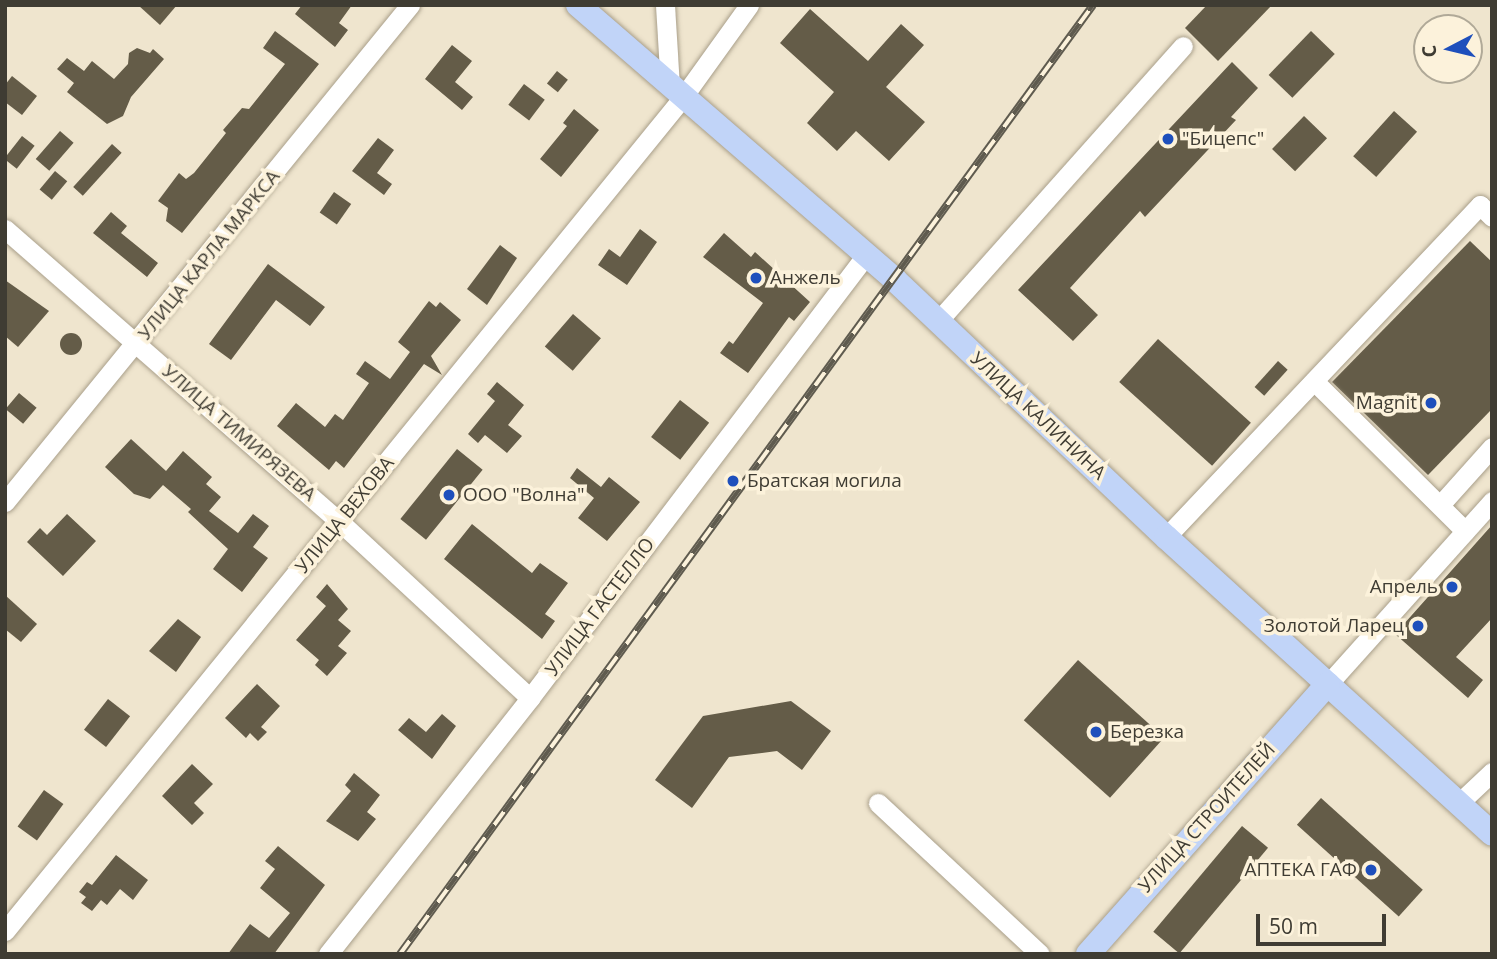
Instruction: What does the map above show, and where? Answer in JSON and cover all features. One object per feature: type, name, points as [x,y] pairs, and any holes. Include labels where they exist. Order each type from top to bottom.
[{"type":"main road","name":"УЛИЦА КАЛИНИНА","points":[[578,5],[866,255],[1166,537],[1492,834]]},
{"type":"main road","name":"УЛИЦА СТРОИТЕЛЕЙ","points":[[1088,954],[1328,684]]},
{"type":"street","name":"УЛИЦА КАРЛА МАРКСА","points":[[5,502],[137,344],[410,5]]},
{"type":"street","points":[[665,5],[677,92]]},
{"type":"street","name":"УЛИЦА ВЕХОВА","points":[[5,931],[340,522],[677,92],[749,5]]},
{"type":"street","points":[[938,321],[1183,46]]},
{"type":"street","points":[[1166,537],[1480,205],[1492,217]]},
{"type":"street","name":"УЛИЦА ТИМИРЯЗЕВА","points":[[5,229],[340,522],[530,698]]},
{"type":"street","name":"УЛИЦА ГАСТЕЛЛО","points":[[328,954],[530,698],[866,255]]},
{"type":"street","points":[[1314,381],[1465,531]]},
{"type":"street","points":[[1440,505],[1492,447]]},
{"type":"street","points":[[1328,684],[1492,501]]},
{"type":"street","points":[[1458,804],[1492,772]]},
{"type":"street","points":[[878,803],[1040,954]]},
{"type":"building","points":[[138,5],[177,5],[160,25]]},
{"type":"building","points":[[302,5],[352,5],[339,23],[348,30],[335,47],[295,14]]},
{"type":"building","points":[[1207,5],[1272,5],[1218,61],[1185,28]]},
{"type":"building","points":[[810,9],[868,61],[901,24],[924,45],[886,87],[925,122],[889,161],[856,131],[837,151],[807,123],[834,92],[780,43]]},
{"type":"building","points":[[275,31],[319,64],[182,233],[166,221],[168,208],[158,201],[179,173],[186,179],[194,173],[226,133],[223,130],[242,108],[249,109],[285,64],[263,48]]},
{"type":"building","points":[[1311,31],[1335,54],[1292,98],[1269,75]]},
{"type":"building","points":[[452,45],[472,61],[455,82],[473,97],[462,110],[425,79]]},
{"type":"building","points":[[137,48],[150,53],[153,49],[164,59],[131,97],[123,116],[107,124],[67,92],[74,83],[57,69],[67,58],[84,71],[92,61],[114,79],[128,64],[129,53]]},
{"type":"building","points":[[1232,62],[1258,88],[1231,117],[1236,120],[1145,217],[1140,211],[1070,288],[1098,315],[1073,341],[1018,290]]},
{"type":"building","points":[[557,71],[568,80],[558,92],[547,83]]},
{"type":"building","points":[[12,76],[37,96],[22,115],[5,102],[5,85]]},
{"type":"building","points":[[524,84],[545,100],[529,120],[508,105]]},
{"type":"building","points":[[574,109],[599,130],[561,177],[540,159],[567,126],[563,123]]},
{"type":"building","points":[[1394,111],[1417,132],[1376,177],[1353,156]]},
{"type":"building","points":[[1304,116],[1327,138],[1295,171],[1272,149]]},
{"type":"building","points":[[60,131],[74,143],[49,171],[36,159]]},
{"type":"building","points":[[22,136],[35,146],[17,169],[5,158]]},
{"type":"building","points":[[378,138],[394,150],[377,173],[392,184],[384,195],[352,171]]},
{"type":"building","points":[[112,144],[122,153],[83,196],[73,187]]},
{"type":"building","points":[[55,171],[67,181],[52,200],[40,189]]},
{"type":"building","points":[[334,192],[351,204],[337,225],[320,212]]},
{"type":"building","points":[[111,212],[127,226],[121,233],[158,263],[147,277],[93,233]]},
{"type":"building","points":[[640,229],[657,242],[627,285],[598,265],[609,249],[620,257]]},
{"type":"building","points":[[724,233],[751,257],[755,252],[810,302],[794,321],[789,317],[748,373],[720,353],[729,341],[733,344],[763,303],[703,257]]},
{"type":"building","points":[[1470,241],[1492,262],[1492,409],[1428,475],[1332,382]]},
{"type":"building","points":[[500,245],[517,258],[487,305],[467,289]]},
{"type":"building","points":[[268,264],[325,307],[310,326],[276,300],[231,360],[209,344]]},
{"type":"building","points":[[5,280],[49,311],[18,347],[5,336]]},
{"type":"building","points":[[429,301],[436,307],[440,302],[461,320],[431,356],[442,375],[424,364],[344,468],[336,461],[329,470],[277,426],[296,403],[325,427],[335,414],[343,420],[369,383],[356,374],[365,361],[390,379],[410,352],[398,342]]},
{"type":"building","points":[[573,314],[601,338],[573,371],[545,346]]},
{"type":"building","points":[[71,333],[79,336],[82,344],[79,352],[71,355],[63,352],[60,344],[63,336]]},
{"type":"building","points":[[1158,339],[1251,423],[1212,466],[1119,382]]},
{"type":"building","points":[[1278,361],[1288,370],[1264,396],[1255,387]]},
{"type":"building","points":[[497,382],[524,405],[508,425],[522,436],[507,453],[485,435],[478,443],[468,434],[495,401],[487,394]]},
{"type":"building","points":[[19,393],[37,408],[23,424],[6,409]]},
{"type":"building","points":[[680,400],[709,423],[680,460],[651,437]]},
{"type":"building","points":[[131,439],[166,471],[183,451],[212,477],[206,484],[221,497],[209,511],[238,533],[253,514],[269,526],[253,547],[268,558],[242,592],[213,569],[228,549],[188,512],[191,509],[163,485],[150,499],[134,494],[105,467]]},
{"type":"building","points":[[457,449],[483,470],[426,540],[400,519]]},
{"type":"building","points":[[577,468],[601,487],[609,477],[640,502],[607,541],[578,518],[594,498],[570,478]]},
{"type":"building","points":[[67,514],[96,541],[63,576],[27,542],[40,528],[47,535]]},
{"type":"building","points":[[472,524],[532,573],[540,563],[568,583],[545,614],[555,621],[542,639],[444,559]]},
{"type":"building","points":[[1492,525],[1492,618],[1456,657],[1483,680],[1468,698],[1395,634]]},
{"type":"building","points":[[327,584],[348,609],[338,620],[351,631],[338,646],[347,653],[327,676],[315,665],[319,660],[296,640],[326,606],[316,597]]},
{"type":"building","points":[[5,595],[37,624],[21,642],[5,629]]},
{"type":"building","points":[[178,619],[201,637],[176,672],[149,651]]},
{"type":"building","points":[[1078,660],[1164,738],[1110,798],[1024,720]]},
{"type":"building","points":[[257,684],[280,706],[261,727],[267,732],[258,741],[250,733],[246,738],[225,718]]},
{"type":"building","points":[[108,699],[130,716],[106,747],[84,730]]},
{"type":"building","points":[[791,701],[831,731],[802,770],[777,751],[729,757],[692,808],[655,780],[703,716]]},
{"type":"building","points":[[442,714],[456,726],[432,759],[398,730],[409,718],[426,732]]},
{"type":"building","points":[[192,764],[213,784],[194,803],[204,813],[192,825],[162,796]]},
{"type":"building","points":[[354,773],[380,795],[367,812],[376,819],[358,841],[326,821],[351,791],[345,785]]},
{"type":"building","points":[[44,790],[63,804],[37,841],[18,826]]},
{"type":"building","points":[[1321,798],[1423,890],[1399,916],[1297,825]]},
{"type":"building","points":[[1242,826],[1268,848],[1179,954],[1153,932]]},
{"type":"building","points":[[278,846],[325,885],[274,954],[228,954],[250,924],[269,938],[290,913],[260,888],[275,869],[265,861]]},
{"type":"building","points":[[116,855],[148,880],[133,900],[120,889],[107,905],[101,900],[92,911],[81,903],[86,897],[79,892],[87,882],[92,885]]},
{"type":"railway","points":[[400,954],[1093,5]]},
{"type":"place","name":"\"Бицепс\"","points":[[1168,139]]},
{"type":"place","name":"Анжель","points":[[756,278]]},
{"type":"place","name":"Magnit","points":[[1431,403]]},
{"type":"place","name":"Братская могила","points":[[733,481]]},
{"type":"place","name":"ООО \"Волна\"","points":[[449,495]]},
{"type":"place","name":"Апрель","points":[[1452,587]]},
{"type":"place","name":"Золотой Ларец","points":[[1418,626]]},
{"type":"place","name":"Березка","points":[[1096,732]]},
{"type":"place","name":"АПТЕКА ГАФ","points":[[1371,870]]}]
